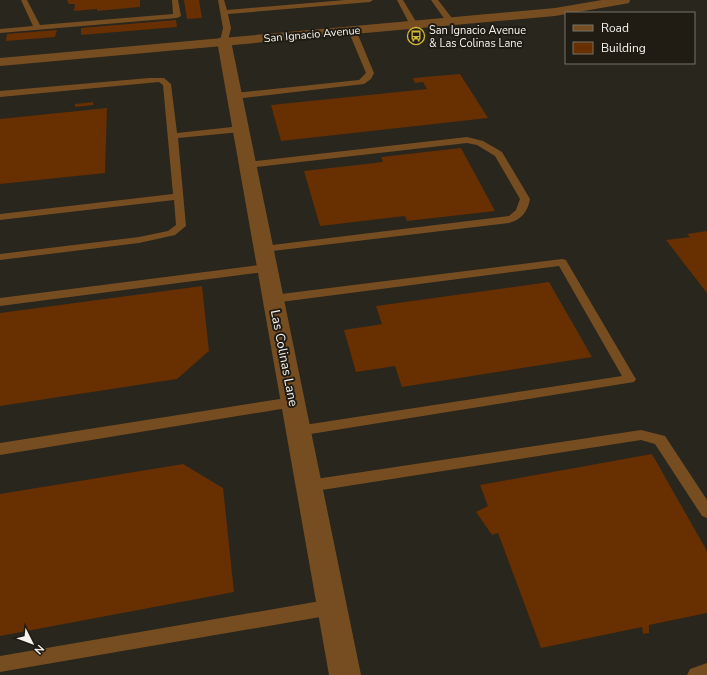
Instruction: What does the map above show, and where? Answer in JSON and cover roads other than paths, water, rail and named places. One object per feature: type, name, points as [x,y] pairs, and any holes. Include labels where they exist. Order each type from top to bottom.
[{"type":"street","name":"San Ignacio Avenue","points":[[0,62],[85,53],[555,12],[624,0]]},
{"type":"street","name":"Las Colinas Lane","points":[[224,41],[345,675]]},
{"type":"lane","points":[[24,0],[38,28]]},
{"type":"lane","points":[[0,31],[177,16],[175,0]]},
{"type":"lane","points":[[221,0],[227,28],[224,41]]},
{"type":"lane","points":[[224,12],[370,0]]},
{"type":"lane","points":[[400,0],[414,25]]},
{"type":"lane","points":[[434,0],[451,22]]},
{"type":"lane","points":[[235,96],[361,82],[368,77],[370,73],[352,30]]},
{"type":"lane","points":[[0,94],[148,80],[161,80],[167,84],[182,226],[171,234],[139,240],[0,257]]},
{"type":"lane","points":[[173,136],[241,129]]},
{"type":"lane","points":[[0,302],[509,220],[518,216],[523,210],[525,199],[499,154],[480,143],[467,140],[248,165]]},
{"type":"lane","points":[[0,216],[179,196]]},
{"type":"lane","points":[[274,299],[562,262],[630,379],[298,431]]},
{"type":"lane","points":[[0,449],[293,402]]},
{"type":"lane","points":[[309,486],[641,435],[660,440],[707,512]]},
{"type":"lane","points":[[0,664],[332,607]]},
{"type":"lane","points":[[696,675],[707,672]]},
{"type":"place","name":"San Ignacio Avenue & Las Colinas Lane","points":[[416,36]]}]
